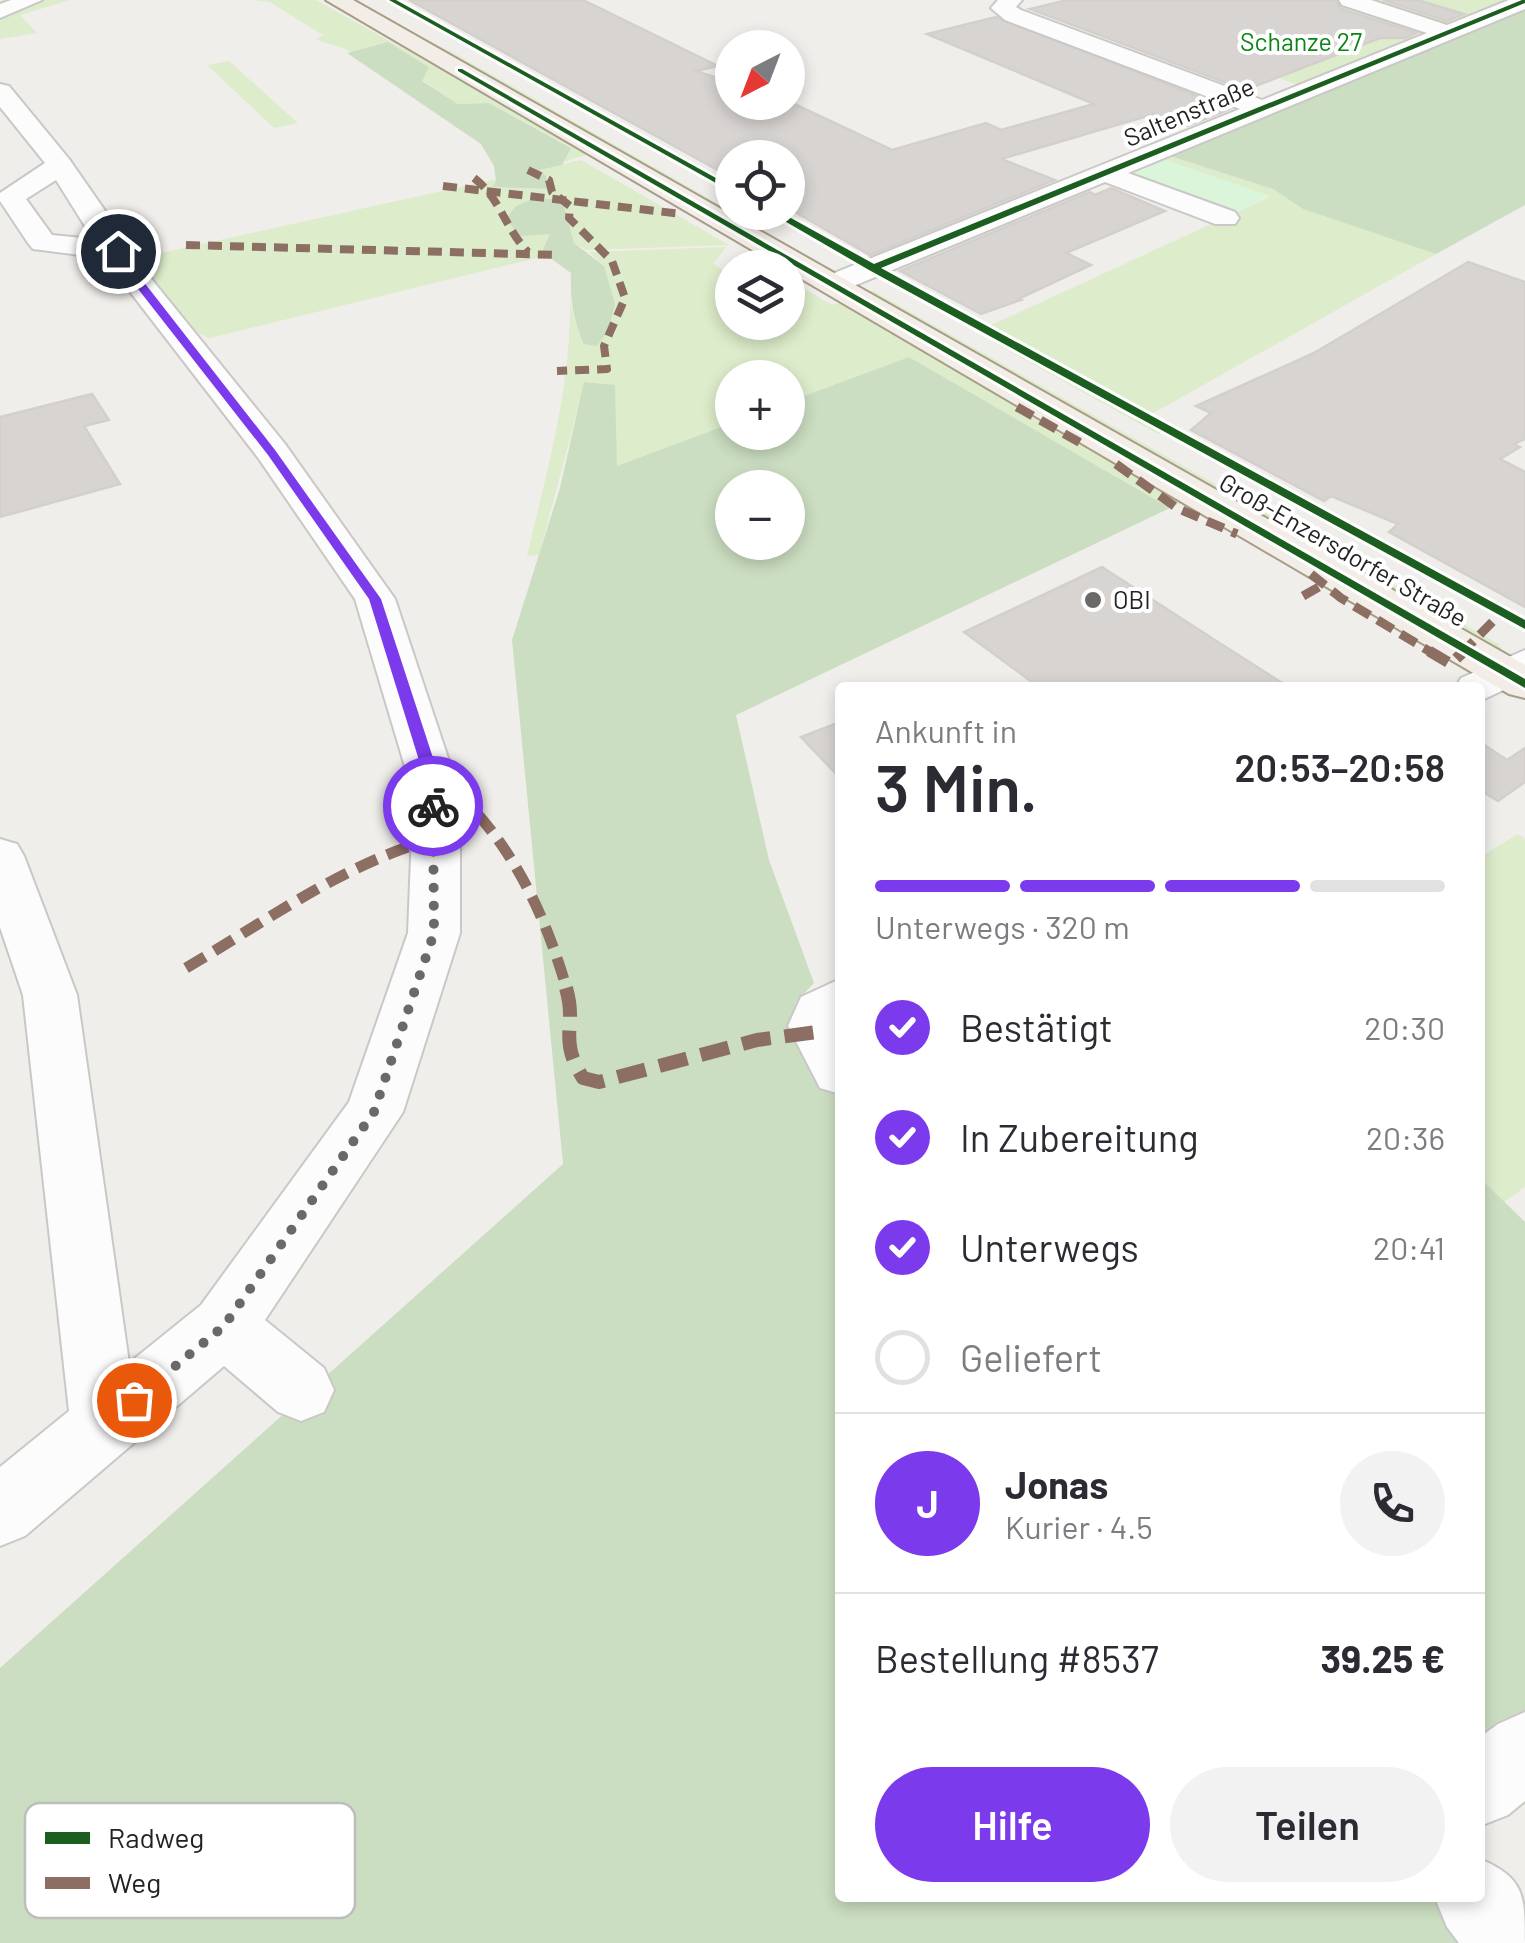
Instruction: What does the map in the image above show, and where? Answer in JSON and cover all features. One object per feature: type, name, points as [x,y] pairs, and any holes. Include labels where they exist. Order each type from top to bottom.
[{"type":"main road","name":"Groß-Enzersdorfer Straße","points":[[337,0],[844,280],[1512,671]]},
{"type":"main road","points":[[367,0],[715,196]]},
{"type":"main road","name":"Groß-Enzersdorfer Straße","points":[[770,230],[844,280]]},
{"type":"street","points":[[3,4],[31,0]]},
{"type":"street","points":[[1350,0],[1448,32]]},
{"type":"street","name":"Saltenstraße","points":[[844,280],[1525,1]]},
{"type":"street","points":[[1006,4],[1264,108]]},
{"type":"street","points":[[0,1511],[224,1326],[374,1112],[434,933],[436,832],[430,770],[375,599],[272,452],[120,260],[118,251],[60,165],[18,138],[1,94]]},
{"type":"street","points":[[60,165],[12,198],[26,220],[43,243],[118,251]]},
{"type":"street","points":[[1107,174],[1225,218]]},
{"type":"street","points":[[0,856],[50,995],[104,1425]]},
{"type":"street","points":[[833,1003],[817,1016],[815,1026],[835,1063]]},
{"type":"street","points":[[224,1326],[301,1390]]},
{"type":"street","points":[[1485,1783],[1525,1751]]},
{"type":"street","points":[[1479,1902],[1510,1943]]},
{"type":"green space","points":[[43,0],[70,0],[20,15],[37,33],[0,39],[0,16]]},
{"type":"green space","points":[[254,0],[316,0],[591,153],[564,162],[570,147],[489,103],[458,104],[422,80],[429,67],[388,42],[351,52],[316,39],[323,35],[270,2]]},
{"type":"green space","name":"Schanze 27","points":[[1090,0],[1515,0],[1301,86],[1194,48]]},
{"type":"green space","points":[[1525,6],[1525,205],[1436,254],[1303,209],[1273,189],[1167,155]]},
{"type":"green space","points":[[412,36],[450,51],[715,203]]},
{"type":"green space","points":[[388,42],[429,67],[422,81],[458,104],[489,103],[571,148],[562,165],[539,170],[546,176],[548,189],[493,187],[494,166],[481,144],[347,53]]},
{"type":"green space","points":[[229,61],[298,123],[274,128],[207,65]]},
{"type":"green space","points":[[1167,155],[1273,189],[1303,209],[1436,254],[1150,415],[987,327],[1270,197],[1160,158]]},
{"type":"green space","points":[[1160,158],[1271,196],[1232,214],[1128,175],[1127,172]]},
{"type":"green space","points":[[581,160],[729,245],[586,250],[574,243],[564,206],[542,252],[545,256],[210,338],[188,327],[169,309],[141,264],[148,256],[496,179],[494,187],[547,189],[538,170]]},
{"type":"green space","points":[[533,199],[552,199],[564,206],[574,243],[604,266],[615,304],[608,331],[597,346],[584,344],[580,335],[573,309],[571,273],[542,252],[550,234],[520,236],[506,219],[516,206]]},
{"type":"green space","points":[[726,247],[715,250],[715,340],[805,340],[805,289],[832,305],[847,301],[1189,499],[1170,508],[909,357],[805,396],[805,360],[715,360],[715,429],[616,467],[615,386],[585,382],[539,555],[527,556],[562,398],[570,301],[576,326],[604,266],[589,252]]},
{"type":"green space","points":[[873,291],[1499,644],[1503,651],[1500,654],[863,294]]},
{"type":"green space","points":[[985,332],[1164,431],[1158,434],[993,342]]},
{"type":"green space","points":[[909,357],[1170,508],[736,715],[769,860],[814,983],[796,1002],[791,1033],[835,1095],[835,1902],[1437,1902],[1467,1943],[0,1943],[0,1668],[563,1164],[512,640],[560,488],[584,382],[615,385],[617,466],[715,429],[715,450],[805,450],[805,396]]},
{"type":"green space","points":[[1518,834],[1525,839],[1525,1187],[1504,1202],[1485,1183],[1485,854]]},
{"type":"green space","points":[[1485,1183],[1525,1222],[1525,1712],[1485,1746]]},
{"type":"building","points":[[409,0],[583,0],[715,65],[696,71],[715,77],[715,120],[805,120],[805,109],[892,150],[986,123],[1001,130],[1094,104],[927,34],[996,17],[1230,109],[1188,126],[1154,114],[1001,159],[1055,180],[870,255],[805,218],[805,140],[715,140],[715,169]]},
{"type":"building","name":"Schanze 27","points":[[1067,0],[1335,0],[1341,9],[1416,33],[1405,38],[1380,38],[1245,90],[1030,9]]},
{"type":"building","points":[[1383,0],[1417,0],[1464,14],[1447,21]]},
{"type":"building","points":[[1111,188],[1165,211],[1066,253],[1091,265],[1018,299],[1021,300],[981,314],[900,271],[1090,192],[1095,195]]},
{"type":"building","points":[[1468,262],[1525,282],[1525,439],[1514,444],[1520,447],[1500,459],[1525,472],[1525,607],[1389,532],[1398,524],[1331,496],[1324,501],[1191,430],[1211,413],[1196,406],[1314,353]]},
{"type":"building","points":[[92,394],[109,420],[84,426],[120,484],[0,517],[0,417]]},
{"type":"building","name":"OBI","points":[[1102,567],[1281,682],[1032,682],[964,632]]},
{"type":"building","points":[[835,724],[835,773],[801,737]]},
{"type":"building","points":[[1485,745],[1507,760],[1525,748],[1525,782],[1498,801],[1485,793]]},
{"type":"marked path","points":[[528,170],[549,180],[552,192],[570,206],[569,218],[612,261],[625,298],[604,346],[607,369],[557,371]]},
{"type":"marked path","points":[[474,178],[493,193],[509,232],[528,252]]},
{"type":"marked path","points":[[443,186],[682,214]]},
{"type":"marked path","points":[[186,245],[559,255]]},
{"type":"marked path","points":[[1017,407],[1086,446]]},
{"type":"marked path","points":[[1116,464],[1177,508],[1237,534]]},
{"type":"marked path","points":[[1311,574],[1341,598],[1451,664],[1502,612]]},
{"type":"marked path","points":[[1303,596],[1324,584]]},
{"type":"marked path","points":[[429,770],[455,788],[478,813],[520,874],[562,975],[572,1016],[568,1051],[583,1078],[599,1082],[757,1040],[817,1032]]},
{"type":"marked path","points":[[186,968],[337,876],[402,847],[436,838]]},
{"type":"cycle path","points":[[392,0],[715,180]]},
{"type":"cycle path","points":[[872,268],[1525,1]]},
{"type":"cycle path","points":[[460,70],[1525,684]]},
{"type":"cycle path","points":[[805,230],[1525,625]]},
{"type":"way so far","points":[[134,1400],[224,1326],[374,1112],[434,933],[433,806]]},
{"type":"place","name":"OBI","points":[[1093,600]]},
{"type":"route","points":[[118,251],[120,260],[272,452],[375,599],[430,770],[433,806]]}]
